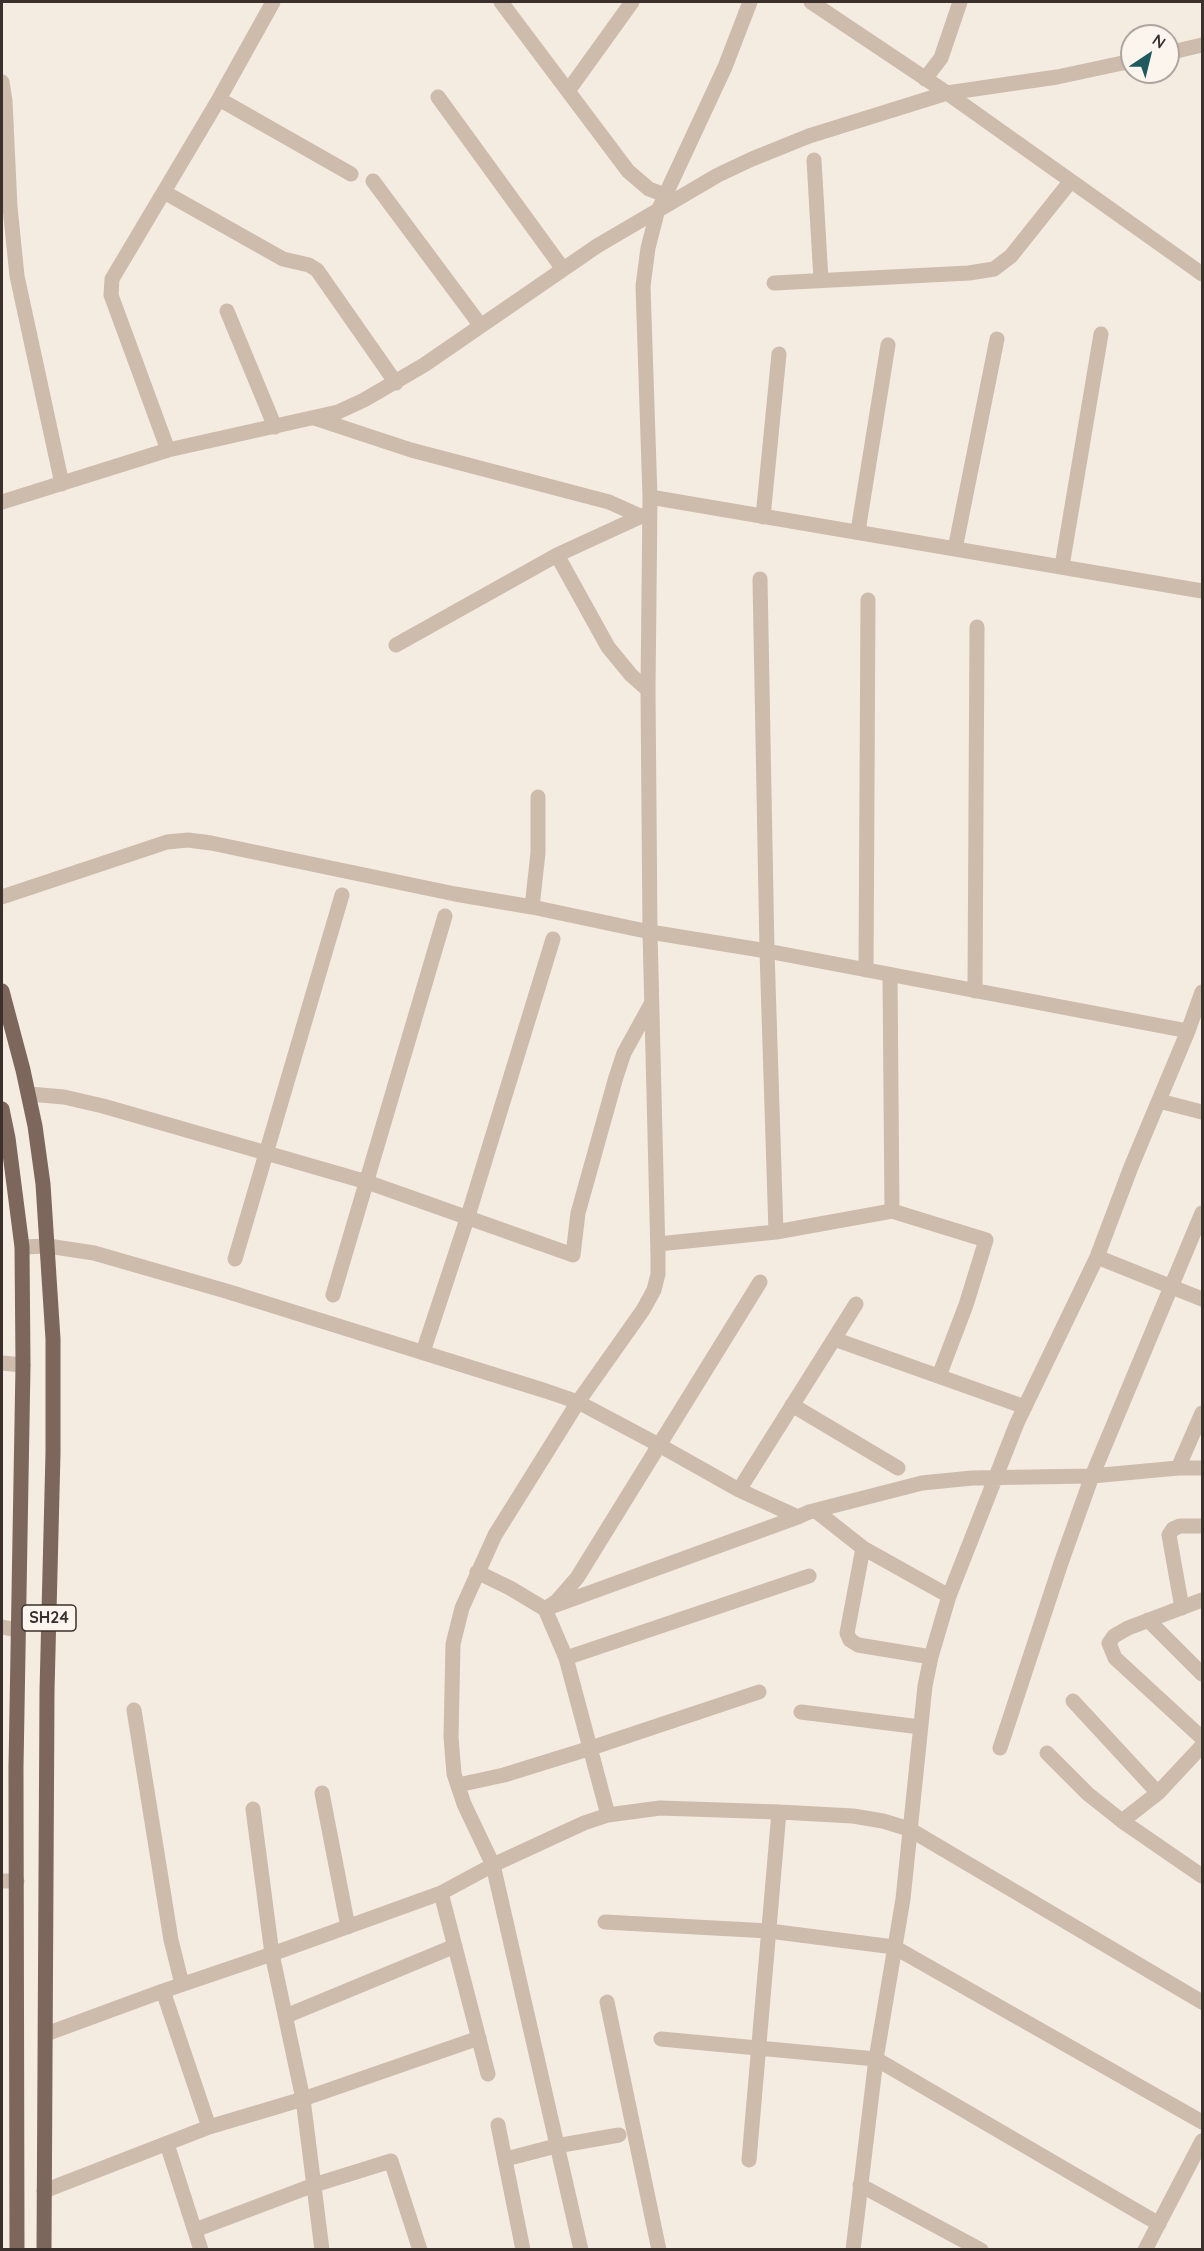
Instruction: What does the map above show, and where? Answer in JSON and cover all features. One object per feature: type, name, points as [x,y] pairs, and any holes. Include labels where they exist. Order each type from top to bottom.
[{"type":"main road","name":"SH24","points":[[2,991],[29,1094],[43,1184],[53,1339],[53,1453],[47,1703],[44,2250]]},
{"type":"main road","name":"SH24","points":[[2,1109],[22,1246],[23,1365],[17,1630],[15,2031],[17,2250]]},
{"type":"street","points":[[168,450],[111,295],[112,279],[219,99],[273,2]]},
{"type":"street","points":[[501,2],[628,171],[649,189],[665,195]]},
{"type":"street","points":[[568,91],[632,2]]},
{"type":"street","points":[[581,2250],[493,1865],[464,1804],[454,1774],[451,1737],[453,1644],[462,1608],[495,1535],[578,1402],[643,1310],[654,1290],[658,1274],[651,1004],[644,514],[650,497],[644,286],[648,248],[657,213],[725,67],[750,2]]},
{"type":"street","points":[[811,2],[947,93],[1203,274]]},
{"type":"street","points":[[925,79],[941,58],[960,2]]},
{"type":"street","points":[[1180,50],[1203,45]]},
{"type":"street","points":[[2,502],[168,450],[338,412],[396,383],[597,246],[718,176],[752,159],[809,136],[947,93],[1057,77],[1120,64]]},
{"type":"street","points":[[2,82],[17,276],[62,484]]},
{"type":"street","points":[[438,97],[562,269]]},
{"type":"street","points":[[219,99],[351,174]]},
{"type":"street","points":[[814,160],[821,280]]},
{"type":"street","points":[[374,181],[481,326]]},
{"type":"street","points":[[774,283],[969,273],[994,269],[1011,256],[1070,182]]},
{"type":"street","points":[[164,192],[283,259],[309,265],[316,270],[396,383]]},
{"type":"street","points":[[2,279],[17,276]]},
{"type":"street","points":[[227,310],[275,427]]},
{"type":"street","points":[[1062,566],[1101,334]]},
{"type":"street","points":[[955,549],[997,339]]},
{"type":"street","points":[[858,531],[888,345]]},
{"type":"street","points":[[763,517],[779,354]]},
{"type":"street","points":[[314,418],[411,450],[609,502],[644,514]]},
{"type":"street","points":[[650,497],[1203,591]]},
{"type":"street","points":[[396,645],[557,555],[644,514]]},
{"type":"street","points":[[557,555],[608,647],[631,675],[648,690]]},
{"type":"street","points":[[760,579],[767,951],[777,1232]]},
{"type":"street","points":[[866,970],[868,600]]},
{"type":"street","points":[[975,992],[976,627]]},
{"type":"street","points":[[532,907],[538,853],[538,797]]},
{"type":"street","points":[[2,897],[167,842],[188,840],[650,932],[767,951],[1188,1031]]},
{"type":"street","points":[[235,1260],[342,895]]},
{"type":"street","points":[[333,1295],[444,916]]},
{"type":"street","points":[[423,1352],[468,1216],[553,939]]},
{"type":"street","points":[[890,975],[892,1211]]},
{"type":"street","points":[[853,2250],[876,2060],[903,1899],[924,1686],[931,1657],[949,1596],[1024,1407],[1096,1257],[1203,992]]},
{"type":"street","points":[[29,1094],[82,1101],[367,1182],[573,1255],[578,1213],[616,1077],[624,1053],[651,1004]]},
{"type":"street","points":[[1159,1101],[1203,1112]]},
{"type":"street","points":[[658,1244],[777,1232],[892,1211],[986,1240],[966,1305],[939,1376]]},
{"type":"street","points":[[1000,1748],[1092,1476],[1203,1213]]},
{"type":"street","points":[[22,1246],[48,1246],[94,1253],[423,1352],[578,1402],[659,1444],[739,1490],[798,1518]]},
{"type":"street","points":[[1096,1257],[1203,1299]]},
{"type":"street","points":[[545,1609],[557,1601],[577,1578],[760,1282]]},
{"type":"street","points":[[739,1490],[856,1304]]},
{"type":"street","points":[[834,1339],[1024,1407]]},
{"type":"street","points":[[2,1363],[23,1365]]},
{"type":"street","points":[[792,1405],[898,1468]]},
{"type":"street","points":[[1178,1468],[1203,1413]]},
{"type":"street","points":[[545,1609],[816,1510],[922,1483],[1092,1476],[1203,1468]]},
{"type":"street","points":[[816,1510],[863,1548],[949,1596]]},
{"type":"street","points":[[1203,1526],[1180,1526],[1173,1529],[1169,1535],[1196,1605],[1128,1628],[1114,1636],[1109,1643],[1111,1651],[1123,1666],[1158,1695],[1203,1738]]},
{"type":"street","points":[[863,1548],[847,1633],[850,1640],[858,1645],[931,1657]]},
{"type":"street","points":[[477,1572],[545,1609],[566,1658],[609,1815]]},
{"type":"street","points":[[566,1658],[809,1576]]},
{"type":"street","points":[[1148,1620],[1203,1674]]},
{"type":"street","points":[[2,1627],[17,1630]]},
{"type":"street","points":[[458,1785],[591,1748],[759,1692]]},
{"type":"street","points":[[1073,1701],[1158,1793]]},
{"type":"street","points":[[134,1710],[171,1940],[182,1984]]},
{"type":"street","points":[[801,1712],[920,1727]]},
{"type":"street","points":[[1122,1821],[1158,1793],[1203,1746]]},
{"type":"street","points":[[1047,1753],[1088,1794],[1122,1821],[1203,1876]]},
{"type":"street","points":[[322,1793],[348,1927]]},
{"type":"street","points":[[46,2034],[441,1893],[493,1865],[584,1823],[609,1815],[660,1808],[853,1816],[883,1821],[909,1829],[1203,2002]]},
{"type":"street","points":[[253,1809],[272,1954],[303,2099],[322,2250]]},
{"type":"street","points":[[749,2160],[780,1812]]},
{"type":"street","points":[[2,1881],[17,1881]]},
{"type":"street","points":[[441,1893],[488,2074]]},
{"type":"street","points":[[605,1922],[769,1930],[894,1947],[1203,2122]]},
{"type":"street","points":[[286,2016],[455,1946]]},
{"type":"street","points":[[163,1991],[209,2127]]},
{"type":"street","points":[[607,2002],[659,2250]]},
{"type":"street","points":[[44,2191],[209,2127],[303,2099],[479,2038]]},
{"type":"street","points":[[661,2039],[876,2060],[1159,2224]]},
{"type":"street","points":[[498,2125],[523,2250]]},
{"type":"street","points":[[506,2159],[556,2146],[619,2135]]},
{"type":"street","points":[[1145,2250],[1203,2141]]},
{"type":"street","points":[[167,2144],[201,2250]]},
{"type":"street","points":[[195,2230],[314,2185],[392,2161],[420,2250]]},
{"type":"street","points":[[860,2185],[981,2250]]}]
